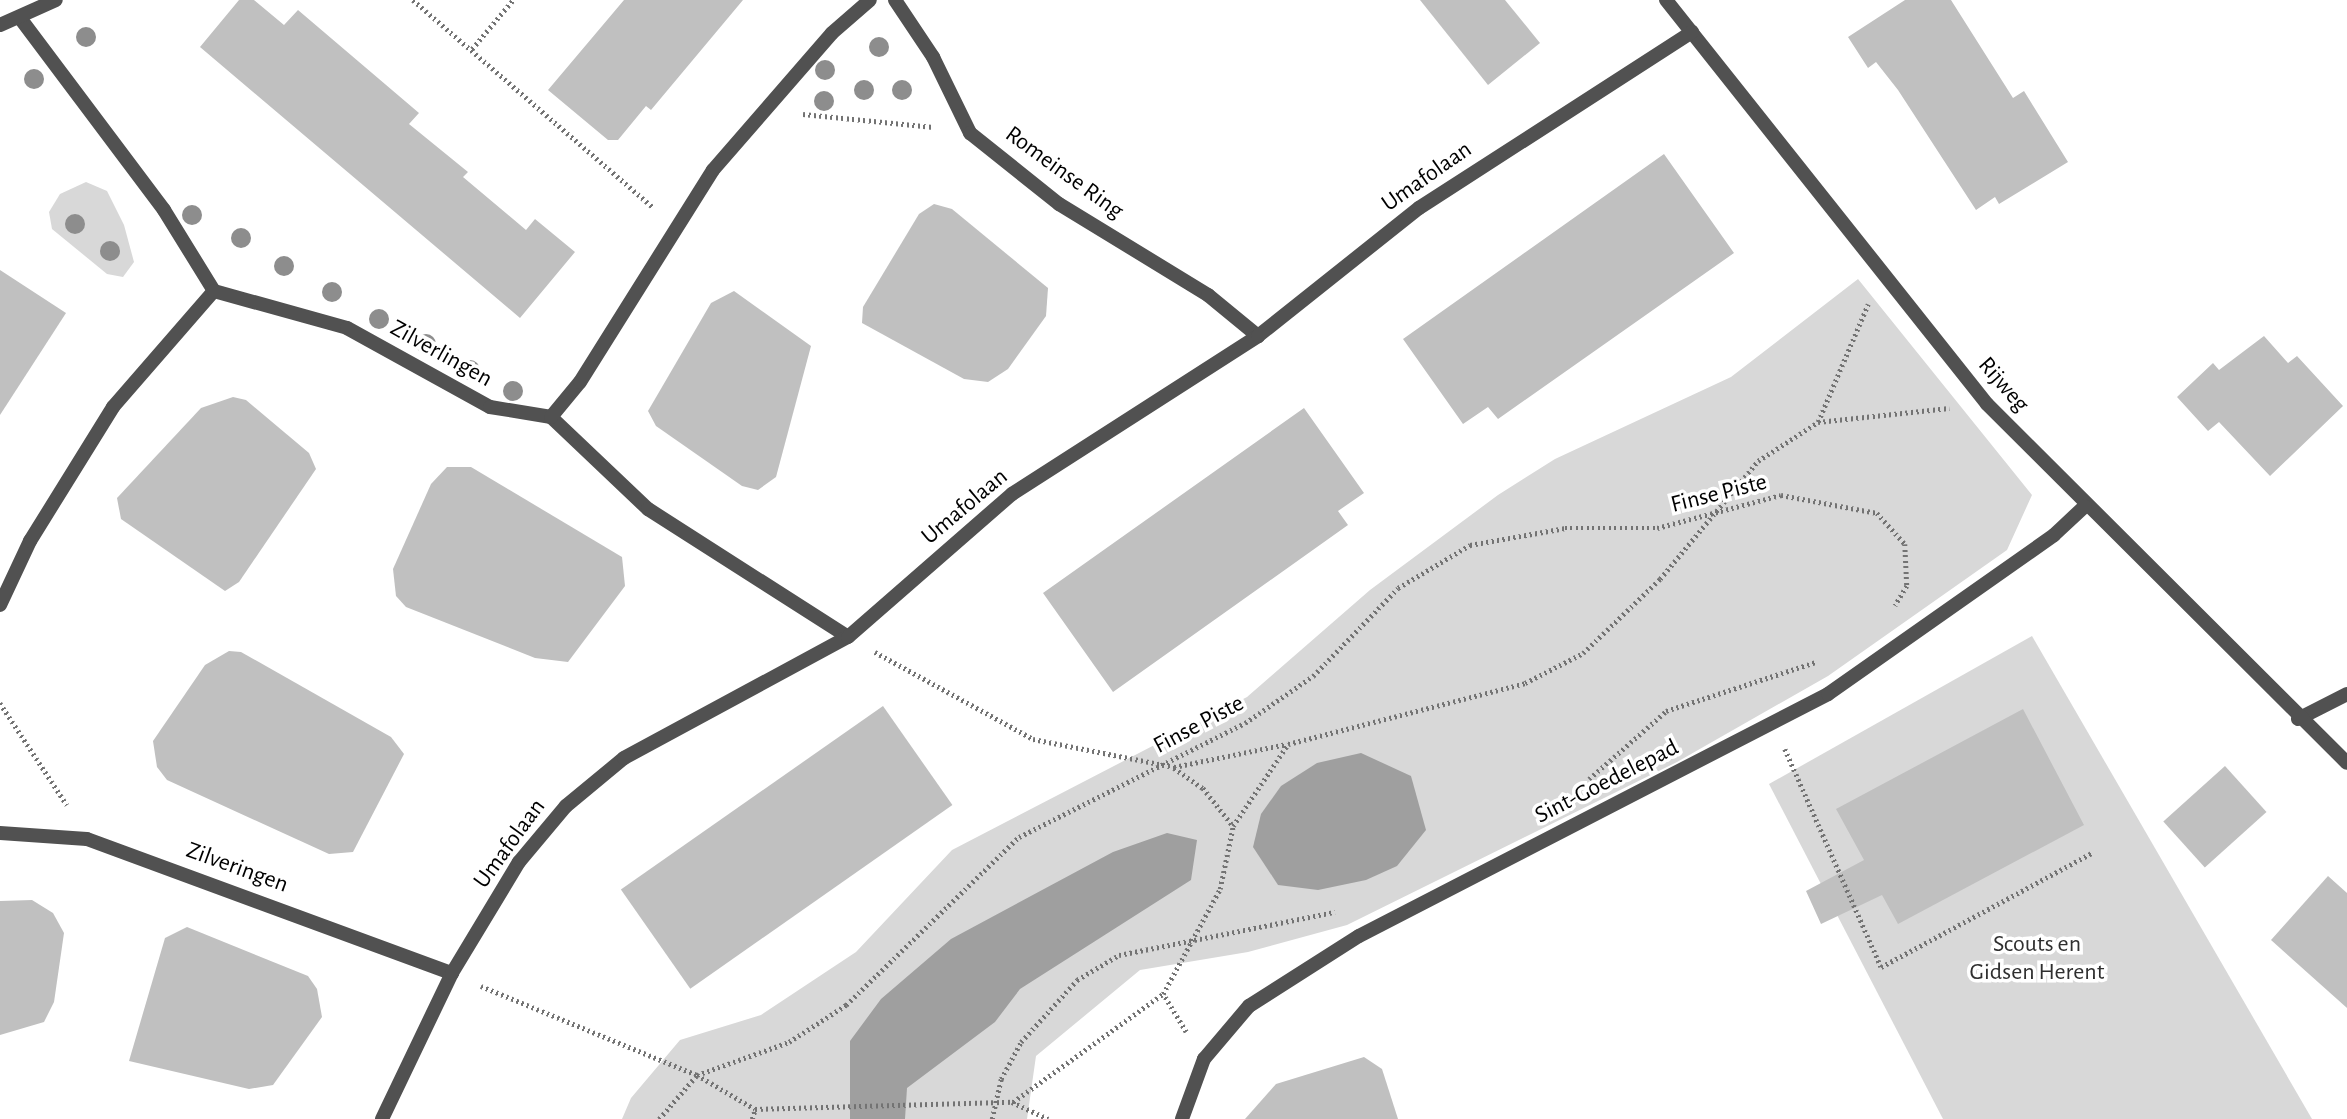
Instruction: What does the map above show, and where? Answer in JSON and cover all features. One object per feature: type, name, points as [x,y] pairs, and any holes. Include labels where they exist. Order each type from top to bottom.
[{"type":"street","points":[[0,25],[56,0]]},
{"type":"street","points":[[848,637],[648,509],[551,417],[580,382],[713,170],[767,113],[832,33],[870,0]]},
{"type":"street","name":"Romeinse Ring","points":[[895,0],[933,57],[970,133],[1059,204],[1208,295],[1258,336]]},
{"type":"street","name":"Rijweg","points":[[1666,0],[1880,274],[1987,404],[2298,719],[2347,763]]},
{"type":"street","points":[[0,605],[30,541],[114,407],[214,291],[164,210],[20,18]]},
{"type":"street","name":"Umafolaan","points":[[382,1119],[452,973],[519,862],[566,806],[624,758],[848,637],[1012,494],[1258,336],[1419,208],[1692,32]]},
{"type":"street","name":"Zilverlingen","points":[[214,291],[347,328],[490,407],[551,417]]},
{"type":"street","name":"Sint-Goedelepad","points":[[1182,1119],[1204,1059],[1249,1006],[1359,936],[1828,694],[2054,535],[2085,506]]},
{"type":"street","points":[[2298,719],[2347,694]]},
{"type":"street","name":"Zilveringen","points":[[0,833],[87,839],[452,973]]},
{"type":"path","points":[[413,0],[677,228]]},
{"type":"path","points":[[472,49],[513,0]]},
{"type":"path","points":[[767,113],[852,114],[970,133]]},
{"type":"path","points":[[1818,422],[1880,274]]},
{"type":"path","points":[[848,637],[1033,739],[1174,767],[1288,744],[1525,683],[1583,653],[1660,579],[1758,461],[1818,422],[1987,404]]},
{"type":"path","name":"Finse Piste","points":[[696,1075],[789,1042],[846,1005],[1019,837],[1245,723],[1312,676],[1398,588],[1470,545],[1565,528],[1657,528],[1781,495],[1877,513],[1905,544],[1907,586],[1886,621]]},
{"type":"path","points":[[1576,790],[1666,711],[1832,656]]},
{"type":"path","points":[[0,704],[87,839]]},
{"type":"path","points":[[1774,722],[1881,967],[2092,853]]},
{"type":"path","points":[[452,973],[696,1075],[755,1109],[914,1107],[1013,1102],[1163,994],[1220,889],[1233,826],[1288,744]]},
{"type":"path","points":[[1174,767],[1203,789],[1233,826]]},
{"type":"path","points":[[992,1119],[995,1104],[1021,1042],[1077,980],[1119,955],[1350,909]]},
{"type":"path","points":[[1163,994],[1204,1059]]},
{"type":"path","points":[[659,1119],[696,1075]]},
{"type":"path","points":[[1013,1102],[1048,1119]]},
{"type":"path","points":[[752,1119],[755,1109]]},
{"type":"green space","points":[[86,182],[107,191],[124,225],[134,262],[123,277],[107,274],[52,229],[49,212],[60,194]]},
{"type":"green space","points":[[1858,279],[2032,495],[2007,550],[1828,676],[1677,762],[1347,925],[1248,952],[1140,970],[1036,1056],[1027,1119],[622,1119],[631,1098],[680,1040],[761,1015],[856,952],[952,850],[1247,697],[1370,590],[1498,495],[1555,459],[1731,377]]},
{"type":"green space","name":"Scouts en Gidsen Herent","points":[[2032,636],[2312,1119],[1943,1119],[1769,784]]},
{"type":"shaded area","points":[[1361,753],[1411,776],[1426,830],[1397,866],[1366,880],[1318,890],[1278,885],[1253,847],[1261,814],[1281,786],[1317,763]]},
{"type":"shaded area","points":[[1167,833],[1197,840],[1191,880],[1020,989],[995,1022],[907,1088],[905,1119],[850,1119],[850,1041],[881,999],[951,939],[1113,852]]},
{"type":"building","points":[[239,0],[254,0],[284,25],[298,10],[419,113],[409,124],[468,172],[463,177],[526,230],[535,219],[575,252],[520,318],[200,47]]},
{"type":"building","points":[[624,0],[743,0],[651,110],[646,106],[618,140],[608,140],[548,90]]},
{"type":"building","points":[[1420,0],[1505,0],[1540,43],[1488,85]]},
{"type":"building","points":[[1905,0],[1951,0],[2013,98],[2024,91],[2068,162],[1999,204],[1995,197],[1976,210],[1898,90],[1876,62],[1868,68],[1848,37]]},
{"type":"building","points":[[1664,154],[1734,253],[1498,419],[1488,407],[1463,424],[1403,339]]},
{"type":"building","points":[[934,204],[952,209],[1048,288],[1046,316],[1008,369],[988,382],[964,379],[862,323],[863,307],[919,214]]},
{"type":"building","points":[[0,270],[66,313],[0,415]]},
{"type":"building","points":[[734,291],[811,346],[776,477],[758,490],[742,486],[656,426],[648,411],[711,303]]},
{"type":"building","points":[[2264,336],[2288,363],[2297,356],[2343,406],[2270,476],[2219,422],[2208,431],[2177,397],[2213,363],[2219,370]]},
{"type":"building","points":[[233,397],[246,400],[309,453],[316,469],[239,582],[225,591],[121,519],[117,498],[201,408]]},
{"type":"building","points":[[1304,408],[1364,493],[1338,511],[1348,525],[1113,692],[1043,593]]},
{"type":"building","points":[[447,467],[471,467],[622,557],[625,586],[568,662],[535,658],[406,607],[396,596],[393,569],[431,484]]},
{"type":"building","points":[[229,651],[241,652],[391,737],[404,754],[353,852],[329,854],[167,780],[157,767],[153,741],[205,665]]},
{"type":"building","points":[[883,706],[952,805],[690,989],[621,890]]},
{"type":"building","points":[[2023,709],[2084,825],[1898,924],[1882,895],[1821,924],[1806,891],[1864,860],[1836,809]]},
{"type":"building","points":[[2225,766],[2266,812],[2205,868],[2163,822]]},
{"type":"building","points":[[2328,876],[2347,893],[2347,1008],[2271,940]]},
{"type":"building","points":[[32,900],[53,913],[64,933],[54,1002],[44,1022],[0,1035],[0,901]]},
{"type":"building","points":[[187,927],[308,976],[317,989],[322,1017],[273,1085],[249,1089],[129,1061],[165,938]]},
{"type":"building","points":[[1364,1057],[1382,1069],[1398,1119],[1245,1119],[1276,1084]]}]
